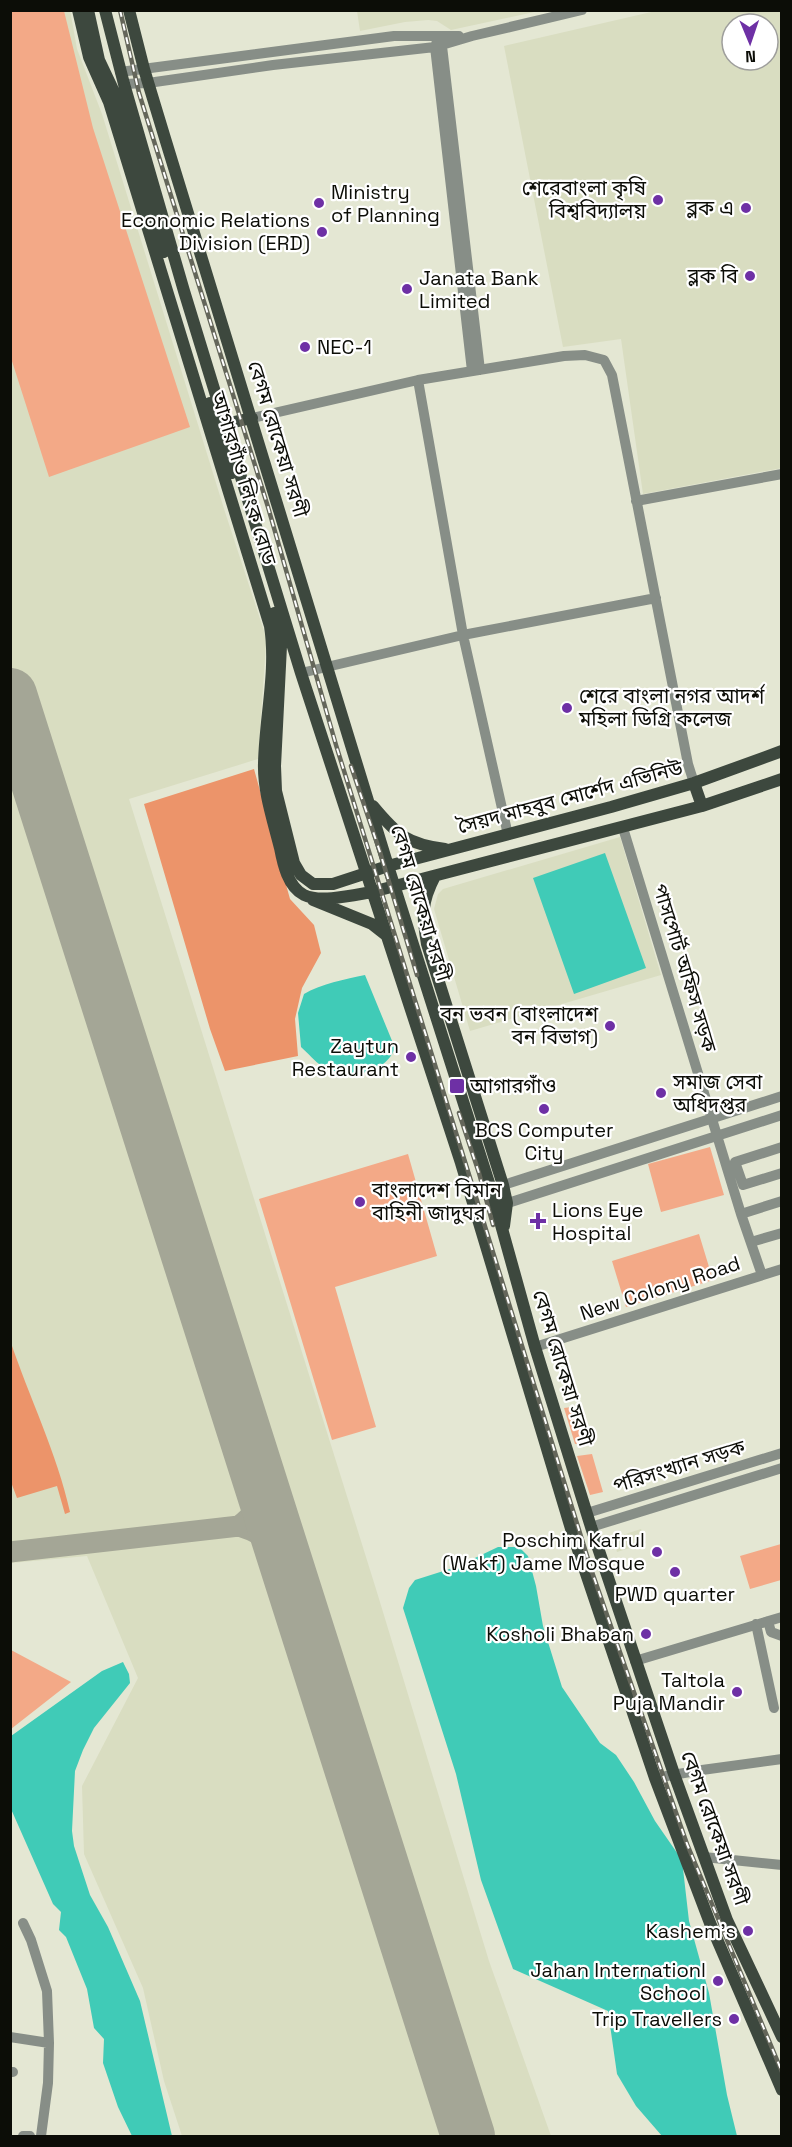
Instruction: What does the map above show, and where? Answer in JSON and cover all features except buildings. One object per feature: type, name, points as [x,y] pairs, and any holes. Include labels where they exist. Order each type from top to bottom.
[{"type":"main road","name":"আগারগাঁও লিংক রোড","points":[[78,10],[89,57],[109,102],[270,626],[272,654],[264,762],[265,789],[285,869],[295,887],[305,896]]},
{"type":"main road","name":"আগারগাঁও লিংক রোড","points":[[88,10],[99,60],[117,98],[126,126],[280,635],[275,778],[276,791],[294,863],[301,875],[308,881],[319,885],[333,884],[366,872]]},
{"type":"main road","name":"বেগম রোকেয়া সরণী","points":[[93,10],[106,64],[110,71],[122,78]]},
{"type":"main road","name":"বেগম রোকেয়া সরণী","points":[[105,10],[122,78],[225,424],[302,673],[461,1163],[572,1532],[655,1778],[710,1923],[782,2090]]},
{"type":"main road","name":"বেগম রোকেয়া সরণী","points":[[129,10],[148,83],[388,866],[497,1187],[503,1232],[535,1347],[591,1527],[674,1774],[727,1920],[782,2037]]},
{"type":"main road","points":[[225,424],[252,418]]},
{"type":"main road","name":"সৈয়দ মাহবুব মোর্শেদ এভিনিউ","points":[[366,872],[694,783],[782,751]]},
{"type":"main road","points":[[305,896],[331,898],[372,892],[623,828],[702,806],[782,779]]},
{"type":"main road","points":[[694,783],[702,806]]},
{"type":"main road","points":[[369,800],[394,830],[406,839],[421,845],[450,850]]},
{"type":"main road","points":[[435,876],[427,891],[422,911],[427,944],[497,1187]]},
{"type":"main road","points":[[305,896],[372,924],[387,936]]},
{"type":"main road","points":[[517,1352],[535,1347]]},
{"type":"main road","points":[[568,1519],[587,1513]]},
{"type":"main road","points":[[572,1532],[591,1527]]},
{"type":"street","points":[[122,78],[148,83],[409,50],[438,41],[472,36],[582,10]]},
{"type":"street","points":[[122,78],[144,69],[407,35],[438,41]]},
{"type":"street","points":[[407,35],[409,50]]},
{"type":"street","points":[[438,41],[476,370]]},
{"type":"street","points":[[308,47],[310,61]]},
{"type":"street","points":[[202,62],[204,75]]},
{"type":"street","points":[[252,418],[418,380],[476,370],[574,355],[604,360],[612,375],[688,764],[694,783]]},
{"type":"street","points":[[418,380],[463,635],[508,835]]},
{"type":"street","points":[[636,501],[782,474]]},
{"type":"street","points":[[302,673],[463,635],[656,598]]},
{"type":"street","name":"পাসপোর্ট অফিস সড়ক","points":[[623,828],[717,1136]]},
{"type":"street","points":[[497,1187],[782,1096]]},
{"type":"street","points":[[501,1205],[782,1115]]},
{"type":"street","name":"New Colony Road","points":[[717,1136],[762,1275]]},
{"type":"street","points":[[782,1147],[735,1162],[743,1185],[782,1173]]},
{"type":"street","points":[[741,1214],[782,1201]]},
{"type":"street","name":"New Colony Road","points":[[751,1242],[782,1233]]},
{"type":"street","name":"New Colony Road","points":[[535,1347],[782,1269]]},
{"type":"street","name":"পরিসংখ্যান সড়ক","points":[[587,1513],[782,1453]]},
{"type":"street","points":[[591,1527],[782,1468]]},
{"type":"street","points":[[635,1661],[782,1617]]},
{"type":"street","points":[[768,1621],[771,1632],[782,1636]]},
{"type":"street","points":[[756,1624],[774,1708]]},
{"type":"street","points":[[655,1778],[782,1759]]},
{"type":"street","points":[[704,1857],[782,1864]]},
{"type":"street","points":[[23,1923],[31,1940],[46,1991],[49,2043],[48,2083],[41,2136]]},
{"type":"street","points":[[10,2037],[49,2043]]},
{"type":"street","points":[[24,2136],[30,2136]]},
{"type":"shaded area","points":[[70,10],[77,49],[102,114],[265,634],[266,644],[258,759],[129,799],[376,1589],[489,1961],[551,2136],[182,2136],[164,2081],[143,1988],[84,1854],[82,1786],[138,1678],[87,1556],[11,1563],[10,11]]},
{"type":"shaded area","points":[[357,10],[539,11],[451,30],[437,21],[428,20],[360,31]]},
{"type":"shaded area","name":"শেরেবাংলা কৃষি বিশ্ববিদ্যালয়","points":[[660,10],[781,11],[782,468],[643,494],[621,339],[563,347],[504,46]]},
{"type":"shaded area","points":[[10,11],[64,11],[93,128],[190,427],[49,477],[11,358]]},
{"type":"shaded area","points":[[254,769],[290,899],[314,925],[321,953],[302,988],[295,1019],[298,1056],[225,1071],[210,1029],[144,804]]},
{"type":"shaded area","points":[[620,837],[661,975],[470,1031],[434,909],[438,894],[443,889]]},
{"type":"shaded area","points":[[710,1147],[724,1195],[661,1212],[648,1164]]},
{"type":"shaded area","points":[[408,1154],[437,1256],[335,1287],[376,1427],[332,1440],[259,1199]]},
{"type":"shaded area","points":[[699,1234],[713,1280],[626,1307],[612,1261]]},
{"type":"shaded area","points":[[10,1340],[58,1468],[70,1512],[65,1514],[57,1486],[17,1498],[11,1482]]},
{"type":"shaded area","points":[[580,1406],[591,1441],[575,1444],[564,1408]]},
{"type":"shaded area","points":[[592,1454],[603,1492],[590,1495],[577,1456]]},
{"type":"shaded area","points":[[641,1529],[646,1543],[617,1552],[613,1538]]},
{"type":"shaded area","points":[[781,1544],[781,1580],[750,1589],[740,1556]]},
{"type":"shaded area","points":[[11,1650],[71,1682],[11,1729]]},
{"type":"water","points":[[605,853],[646,968],[574,994],[533,878]]},
{"type":"water","points":[[365,975],[395,1048],[390,1057],[374,1070],[364,1073],[342,1073],[319,1064],[301,1047],[298,1013],[304,994],[310,990]]},
{"type":"water","points":[[498,1547],[519,1547],[528,1556],[543,1626],[562,1687],[600,1743],[616,1755],[655,1821],[682,1860],[689,1921],[709,1993],[727,2095],[737,2136],[662,2136],[636,2106],[617,2074],[608,2011],[513,1969],[481,1880],[456,1774],[403,1608],[409,1588],[415,1580],[456,1567]]},
{"type":"water","points":[[123,1662],[129,1674],[130,1683],[94,1728],[75,1771],[72,1831],[74,1846],[90,1895],[108,1927],[140,2001],[172,2136],[132,2136],[118,2107],[103,2063],[104,2039],[94,2028],[87,1989],[66,1937],[59,1930],[61,1912],[53,1904],[11,1809],[11,1736],[102,1671]]},
{"type":"taxiway","points":[[10,1552],[239,1526],[255,1510],[262,1489]]},
{"type":"taxiway","points":[[239,1526],[262,1536],[282,1552]]},
{"type":"runway","points":[[10,695],[468,2136]]},
{"type":"railway","points":[[120,10],[139,93],[268,507],[336,745],[592,1572],[687,1844],[782,2072]]},
{"type":"railway","points":[[351,766],[417,975]]},
{"type":"railway","points":[[459,1113],[493,1225]]},
{"type":"place","name":"শেরেবাংলা কৃষি বিশ্ববিদ্যালয়","points":[[658,200]]},
{"type":"place","name":"Ministry of Planning","points":[[319,203]]},
{"type":"place","name":"ব্লক এ","points":[[746,208]]},
{"type":"place","name":"Economic Relations Division (ERD)","points":[[322,232]]},
{"type":"place","name":"ব্লক বি","points":[[750,276]]},
{"type":"place","name":"Janata Bank Limited","points":[[407,289]]},
{"type":"place","name":"NEC-1","points":[[305,347]]},
{"type":"place","name":"শেরে বাংলা নগর আদর্শ মহিলা ডিগ্রি কলেজ","points":[[567,708]]},
{"type":"place","name":"বন ভবন (বাংলাদেশ বন বিভাগ)","points":[[610,1026]]},
{"type":"place","name":"Zaytun Restaurant","points":[[411,1057]]},
{"type":"place","name":"আগারগাঁও","points":[[457,1086]]},
{"type":"place","name":"সমাজ সেবা অধিদপ্তর","points":[[661,1093]]},
{"type":"place","name":"BCS Computer City","points":[[544,1109]]},
{"type":"place","name":"বাংলাদেশ বিমান বাহিনী জাদুঘর","points":[[360,1202]]},
{"type":"place","name":"Lions Eye Hospital","points":[[538,1221]]},
{"type":"place","name":"Poschim Kafrul (Wakf) Jame Mosque","points":[[657,1552]]},
{"type":"place","name":"PWD quarter","points":[[675,1572]]},
{"type":"place","name":"Kosholi Bhaban","points":[[646,1634]]},
{"type":"place","name":"Taltola Puja Mandir","points":[[737,1692]]},
{"type":"place","name":"Kashem's","points":[[748,1931]]},
{"type":"place","name":"Jahan Internationl School","points":[[718,1981]]},
{"type":"place","name":"Trip Travellers","points":[[734,2019]]}]
